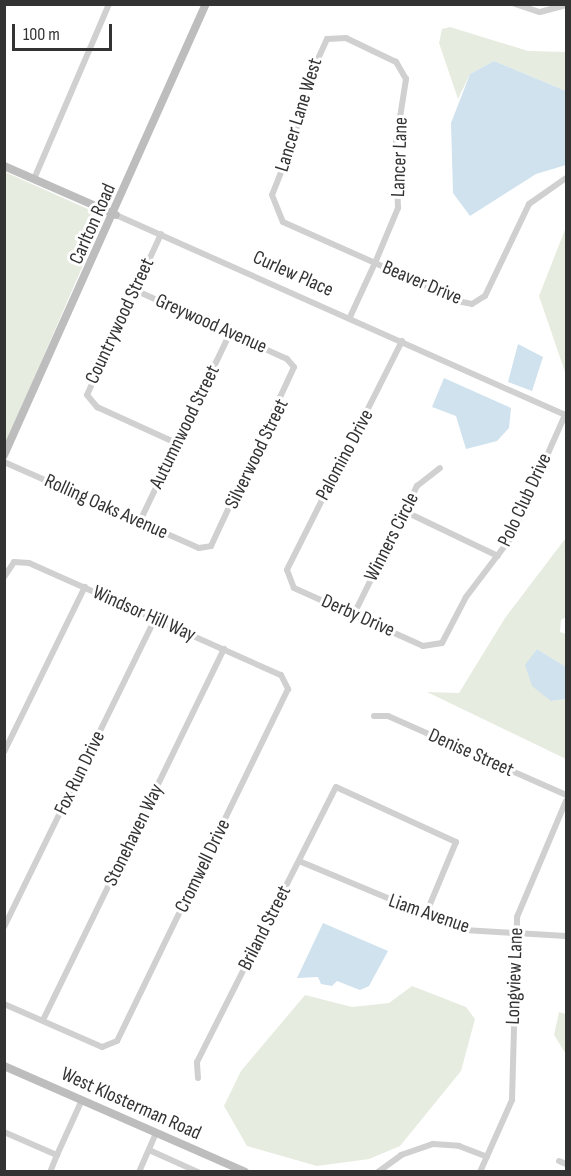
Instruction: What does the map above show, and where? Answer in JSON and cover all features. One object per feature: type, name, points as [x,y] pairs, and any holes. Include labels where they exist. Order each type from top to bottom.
[{"type":"street","points":[[34,179],[109,4]]},
{"type":"street","name":"Carlton Road","points":[[4,455],[116,215],[206,4]]},
{"type":"street","points":[[515,4],[540,12],[567,5]]},
{"type":"street","name":"Lancer Lane West","points":[[272,195],[323,43],[346,38],[396,62]]},
{"type":"street","name":"Lancer Lane","points":[[350,318],[375,263],[399,199],[396,143],[406,79],[396,62]]},
{"type":"street","name":"Curlew Place","points":[[4,166],[566,415]]},
{"type":"street","name":"Beaver Drive","points":[[272,195],[283,222],[462,302],[480,301],[525,210],[542,192],[567,178]]},
{"type":"street","name":"Countrywood Street","points":[[161,234],[87,391],[94,405],[177,443]]},
{"type":"street","name":"Greywood Avenue","points":[[135,290],[287,359]]},
{"type":"street","name":"Autumnwood Street","points":[[140,522],[230,333]]},
{"type":"street","name":"Palomino Drive","points":[[287,570],[402,341]]},
{"type":"street","name":"Silverwood Street","points":[[208,548],[294,376],[287,359]]},
{"type":"street","name":"Polo Club Drive","points":[[442,643],[465,597],[498,556],[566,415]]},
{"type":"street","name":"Rolling Oaks Avenue","points":[[4,462],[140,522],[208,548]]},
{"type":"street","name":"Winners Circle","points":[[354,614],[404,511],[424,477],[440,468]]},
{"type":"street","points":[[404,511],[498,556]]},
{"type":"street","name":"Windsor Hill Way","points":[[4,577],[9,568],[24,561],[281,675]]},
{"type":"street","name":"Derby Drive","points":[[287,570],[294,588],[423,646],[442,643]]},
{"type":"street","points":[[4,752],[85,587]]},
{"type":"street","name":"Fox Run Drive","points":[[4,927],[155,619]]},
{"type":"street","name":"Stonehaven Way","points":[[43,1020],[224,650]]},
{"type":"street","name":"Cromwell Drive","points":[[43,1020],[102,1047],[119,1038],[287,693],[281,675]]},
{"type":"street","name":"Denise Street","points":[[374,716],[388,716],[567,795]]},
{"type":"street","name":"Briland Street","points":[[198,1078],[197,1062],[330,794],[344,788],[456,842],[425,916]]},
{"type":"street","name":"Longview Lane","points":[[480,1172],[512,1100],[516,933],[519,910],[567,801]]},
{"type":"street","name":"Liam Avenue","points":[[298,861],[425,916],[464,930],[567,936]]},
{"type":"street","points":[[4,1004],[43,1020]]},
{"type":"street","name":"West Klosterman Road","points":[[4,1066],[245,1172]]},
{"type":"street","points":[[50,1172],[82,1100]]},
{"type":"street","points":[[4,1132],[57,1155]]},
{"type":"street","points":[[139,1172],[156,1132]]},
{"type":"street","points":[[378,1172],[400,1155],[433,1144],[459,1146],[487,1157]]},
{"type":"street","points":[[148,1150],[198,1172]]},
{"type":"street","points":[[559,1161],[567,1164]]},
{"type":"shaded area","points":[[450,27],[528,51],[566,52],[566,91],[494,61],[470,74],[458,99],[439,43],[442,29]]},
{"type":"shaded area","points":[[5,172],[99,214],[100,226],[5,445]]},
{"type":"shaded area","points":[[566,227],[566,375],[539,296]]},
{"type":"shaded area","points":[[565,539],[566,617],[561,620],[560,632],[566,634],[566,667],[537,649],[531,658],[551,701],[566,699],[566,759],[427,692],[459,693],[505,618]]},
{"type":"shaded area","points":[[412,986],[466,1007],[475,1019],[461,1071],[400,1146],[369,1159],[317,1166],[247,1146],[224,1106],[241,1071],[305,995],[352,1007],[389,1003]]},
{"type":"shaded area","points":[[559,1012],[566,1014],[566,1054],[554,1035]]},
{"type":"water","points":[[494,61],[566,91],[566,165],[536,174],[470,216],[453,193],[451,123],[470,74]]},
{"type":"water","points":[[518,344],[543,357],[532,391],[508,382]]},
{"type":"water","points":[[444,378],[511,408],[509,428],[497,441],[466,449],[456,416],[432,407]]},
{"type":"water","points":[[537,649],[566,667],[566,699],[551,701],[532,686],[525,665]]},
{"type":"water","points":[[323,923],[388,951],[369,986],[360,990],[337,981],[332,986],[321,984],[318,977],[297,978]]}]
